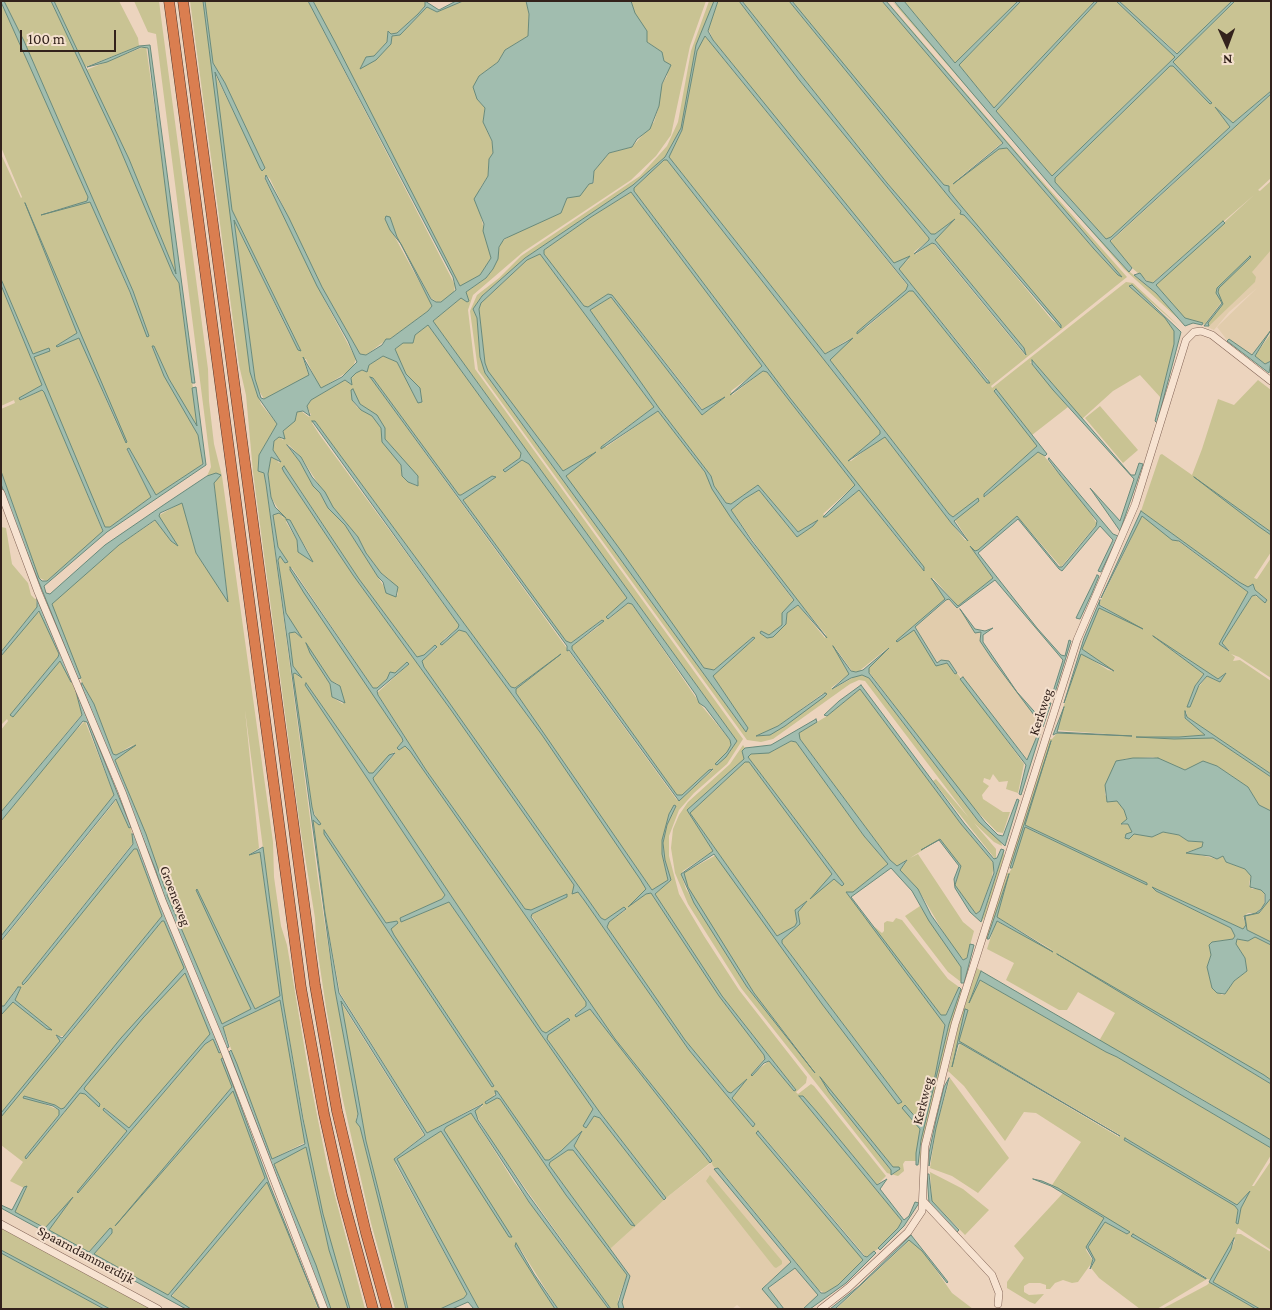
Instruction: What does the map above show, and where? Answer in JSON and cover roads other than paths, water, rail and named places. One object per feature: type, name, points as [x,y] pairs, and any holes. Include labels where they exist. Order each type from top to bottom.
[{"type":"highway","points":[[169,1],[301,988],[326,1123],[342,1195],[373,1309]]},
{"type":"highway","points":[[183,1],[315,985],[337,1111],[366,1233],[387,1309]]},
{"type":"street","name":"Kerkweg","points":[[821,1309],[848,1288],[919,1218],[924,1202],[925,1146],[955,1024],[1077,640],[1135,505],[1186,340],[1194,332],[1212,335],[1271,381]]},
{"type":"street","name":"Groeneweg","points":[[1,493],[38,592],[122,792],[162,900],[222,1044],[324,1309]]},
{"type":"street","points":[[924,1202],[934,1216],[992,1275],[999,1293],[998,1304]]},
{"type":"street","points":[[919,1218],[934,1216]]},
{"type":"street","name":"Spaarndammerdijk","points":[[1,1224],[158,1309]]}]
